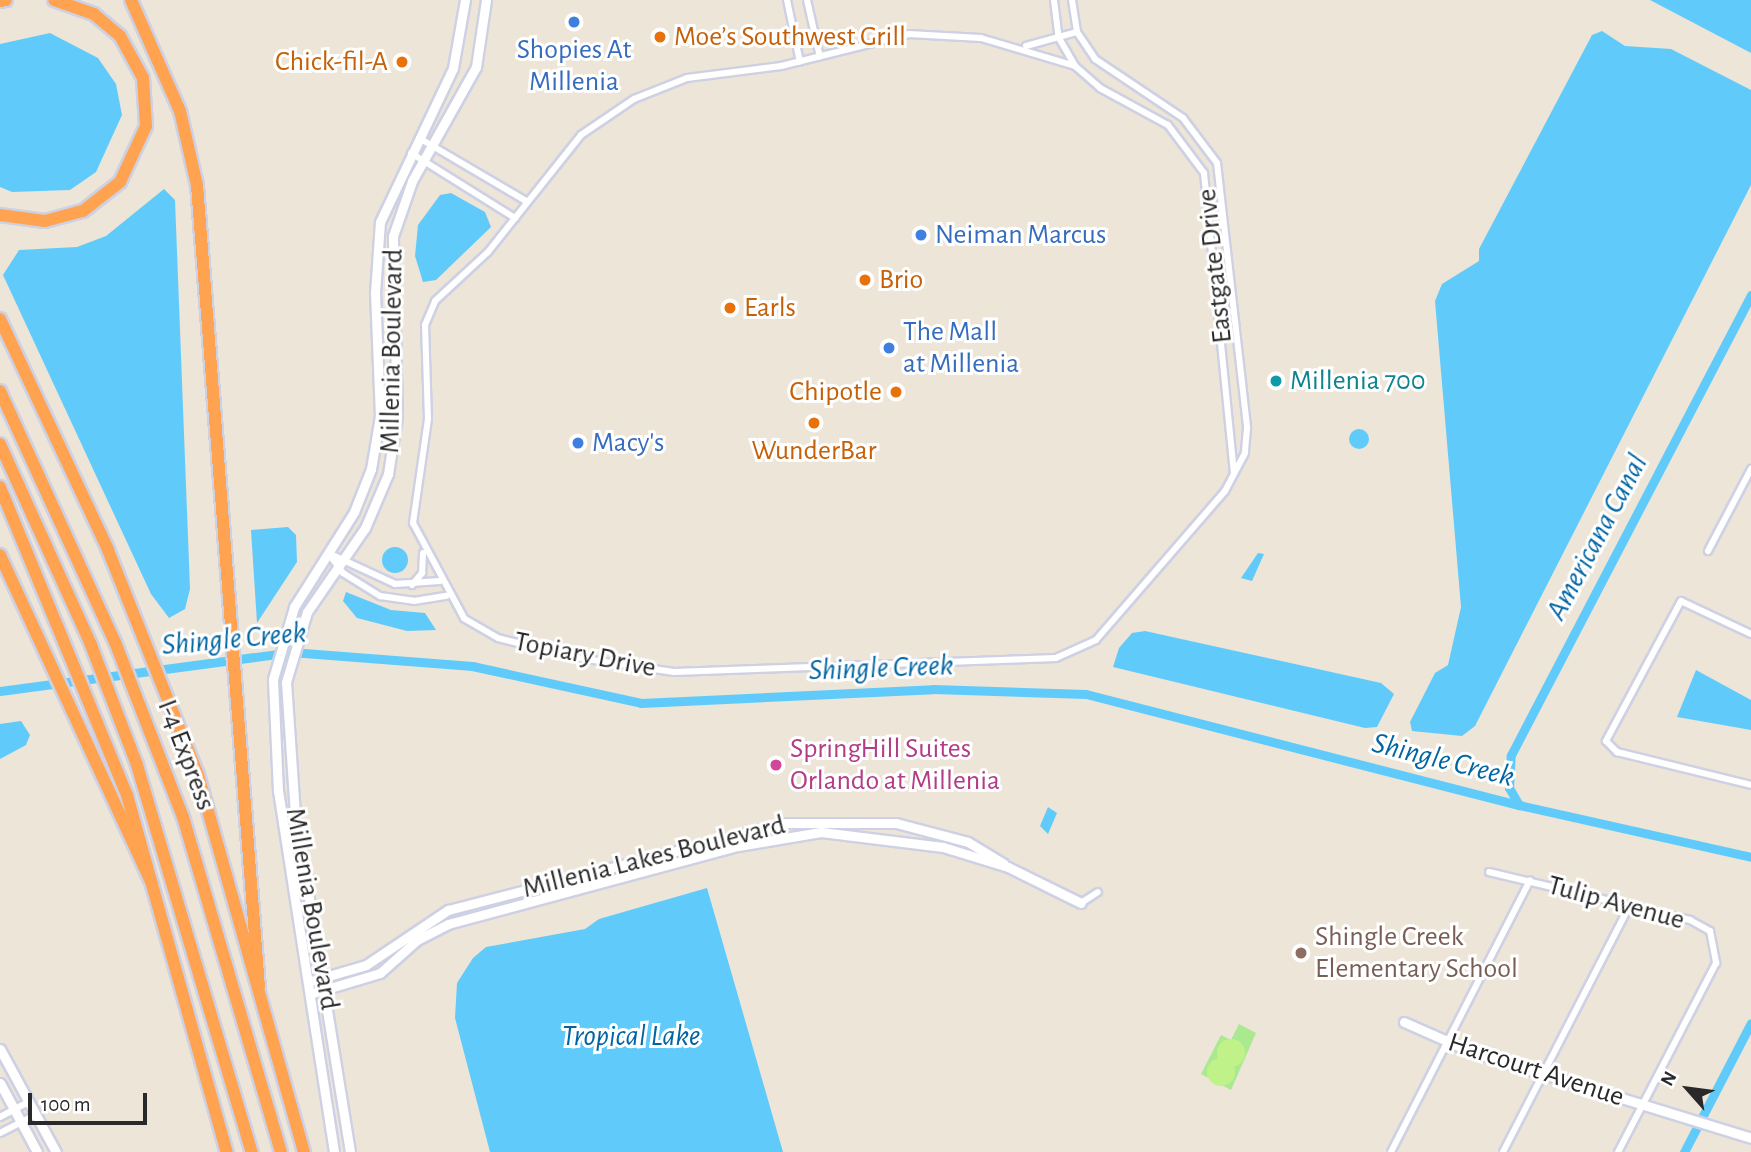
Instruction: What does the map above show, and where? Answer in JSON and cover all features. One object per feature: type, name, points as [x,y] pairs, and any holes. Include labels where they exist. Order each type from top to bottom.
[{"type":"highway","points":[[0,1],[6,0]]},
{"type":"highway","points":[[0,215],[45,221],[83,211],[120,182],[146,126],[143,78],[120,36],[93,14],[54,0]]},
{"type":"highway","points":[[131,0],[180,111],[197,185],[229,639],[259,987]]},
{"type":"highway","points":[[0,319],[149,649],[169,701],[222,848],[304,1152]]},
{"type":"highway","name":"I-4 Express","points":[[0,391],[144,711],[216,917],[281,1152]]},
{"type":"highway","name":"I-4 Express","points":[[0,444],[91,645],[118,714],[173,873],[252,1152]]},
{"type":"highway","points":[[0,487],[74,656],[159,892],[227,1152]]},
{"type":"highway","points":[[0,555],[76,713],[141,869],[159,892]]},
{"type":"street","name":"Millenia Boulevard","points":[[334,1152],[313,993],[278,784],[274,669],[282,638],[360,499],[374,460],[380,416],[375,255],[391,191],[456,62],[465,0]]},
{"type":"street","name":"Millenia Boulevard","points":[[350,1152],[327,990],[290,780],[288,670],[296,639],[336,566],[375,508],[393,453],[390,264],[400,212],[423,161],[476,67],[486,0]]},
{"type":"street","points":[[787,0],[800,62]]},
{"type":"street","points":[[807,0],[820,57]]},
{"type":"street","name":"Eastgate Drive","points":[[1054,0],[1059,38],[1075,66],[1100,88],[1168,125],[1204,173],[1234,476]]},
{"type":"street","name":"Eastgate Drive","points":[[1072,0],[1077,32],[1106,69],[1193,127],[1222,176],[1247,428],[1245,453],[1234,476],[1108,628]]},
{"type":"street","points":[[1013,45],[1059,38],[1077,32]]},
{"type":"street","name":"Topiary Drive","points":[[412,585],[424,565],[412,511],[428,419],[425,325],[435,301],[515,218],[566,149],[634,99],[687,78],[800,62],[909,34],[1013,45]]},
{"type":"street","points":[[1013,45],[1075,66]]},
{"type":"street","points":[[419,138],[526,201]]},
{"type":"street","points":[[411,153],[515,218]]},
{"type":"street","points":[[1708,551],[1751,468]]},
{"type":"street","name":"Topiary Drive","points":[[421,547],[447,596],[464,618],[498,638],[600,663],[674,672],[1056,658],[1084,649],[1108,628]]},
{"type":"street","points":[[328,553],[345,556],[386,581],[412,585],[440,581]]},
{"type":"street","points":[[328,553],[336,566],[389,599],[447,596]]},
{"type":"street","points":[[1751,634],[1681,601],[1606,741],[1617,752],[1751,785]]},
{"type":"street","name":"Millenia Lakes Boulevard","points":[[311,981],[366,965],[447,910],[784,823],[896,823],[968,842],[1008,867],[1081,903]]},
{"type":"street","name":"Millenia Lakes Boulevard","points":[[313,993],[380,974],[417,940],[448,924],[774,839],[821,832],[902,838],[1008,867]]},
{"type":"street","name":"Tulip Avenue","points":[[1489,872],[1630,905],[1710,931],[1716,962],[1643,1105]]},
{"type":"street","points":[[1391,1152],[1530,880]]},
{"type":"street","points":[[1081,903],[1098,892]]},
{"type":"street","points":[[1503,1152],[1630,905]]},
{"type":"street","name":"Harcourt Avenue","points":[[1404,1022],[1448,1043],[1751,1138]]},
{"type":"street","points":[[0,1049],[55,1152]]},
{"type":"street","points":[[0,1083],[37,1152]]},
{"type":"street","points":[[0,1116],[28,1102]]},
{"type":"street","points":[[1618,1152],[1643,1105]]},
{"type":"street","points":[[0,1133],[35,1115]]},
{"type":"green space","points":[[1239,1024],[1256,1033],[1231,1090],[1201,1074],[1221,1035],[1231,1040]]},
{"type":"green space","points":[[1231,1039],[1241,1043],[1245,1053],[1241,1063],[1231,1067],[1221,1063],[1217,1053],[1221,1043]]},
{"type":"green space","points":[[1221,1058],[1231,1062],[1235,1072],[1231,1082],[1221,1086],[1211,1082],[1207,1072],[1211,1062]]},
{"type":"water","points":[[1650,0],[1751,0],[1751,53]]},
{"type":"water","points":[[1602,31],[1625,46],[1671,49],[1751,90],[1751,185],[1475,726],[1462,736],[1412,731],[1410,722],[1435,673],[1448,665],[1461,607],[1435,301],[1442,284],[1479,261],[1479,249],[1592,35]]},
{"type":"water","points":[[50,33],[98,58],[116,84],[122,115],[96,172],[70,190],[12,192],[0,187],[0,44]]},
{"type":"water","points":[[164,189],[175,200],[190,589],[185,609],[169,618],[151,594],[3,275],[19,250],[77,247],[106,236]]},
{"type":"water","points":[[451,193],[485,212],[491,227],[436,280],[423,282],[415,256],[418,225],[440,195]]},
{"type":"water","points":[[1359,429],[1366,432],[1369,439],[1366,446],[1359,449],[1352,446],[1349,439],[1352,432]]},
{"type":"water","points":[[288,527],[296,535],[297,562],[257,623],[251,530]]},
{"type":"water","points":[[395,547],[404,551],[408,560],[404,569],[395,573],[386,569],[382,560],[386,551]]},
{"type":"water","points":[[1258,553],[1264,554],[1252,581],[1241,578]]},
{"type":"water","points":[[346,592],[391,610],[425,613],[436,630],[407,631],[357,618],[343,601]]},
{"type":"water","points":[[1145,631],[1381,683],[1394,694],[1377,727],[1365,728],[1113,667],[1119,648],[1132,633]]},
{"type":"water","points":[[1696,670],[1751,700],[1751,730],[1677,717]]},
{"type":"water","points":[[21,721],[30,735],[26,745],[0,759],[0,724]]},
{"type":"water","points":[[1048,807],[1057,813],[1048,834],[1040,826]]},
{"type":"water","name":"Tropical Lake","points":[[707,888],[783,1152],[490,1152],[455,1018],[457,983],[473,958],[486,947],[585,929],[599,919]]},
{"type":"waterway","name":"Americana Canal","points":[[1519,805],[1509,788],[1511,755],[1751,295]]},
{"type":"waterway","name":"Shingle Creek","points":[[0,691],[291,652],[472,666],[641,703],[933,689],[1086,694],[1519,805],[1751,857]]},
{"type":"waterway","points":[[1684,1152],[1751,1023]]},
{"type":"place","name":"Shopies At Millenia","points":[[574,22]]},
{"type":"place","name":"Moe’s Southwest Grill","points":[[660,37]]},
{"type":"place","name":"Chick-fil-A","points":[[402,62]]},
{"type":"place","name":"Neiman Marcus","points":[[921,235]]},
{"type":"place","name":"Brio","points":[[865,280]]},
{"type":"place","name":"Earls","points":[[730,308]]},
{"type":"place","name":"The Mall at Millenia","points":[[889,348]]},
{"type":"place","name":"Millenia 700","points":[[1276,381]]},
{"type":"place","name":"Chipotle","points":[[896,392]]},
{"type":"place","name":"WunderBar","points":[[814,423]]},
{"type":"place","name":"Macy's","points":[[578,443]]},
{"type":"place","name":"SpringHill Suites Orlando at Millenia","points":[[776,765]]},
{"type":"place","name":"Shingle Creek Elementary School","points":[[1301,953]]}]
